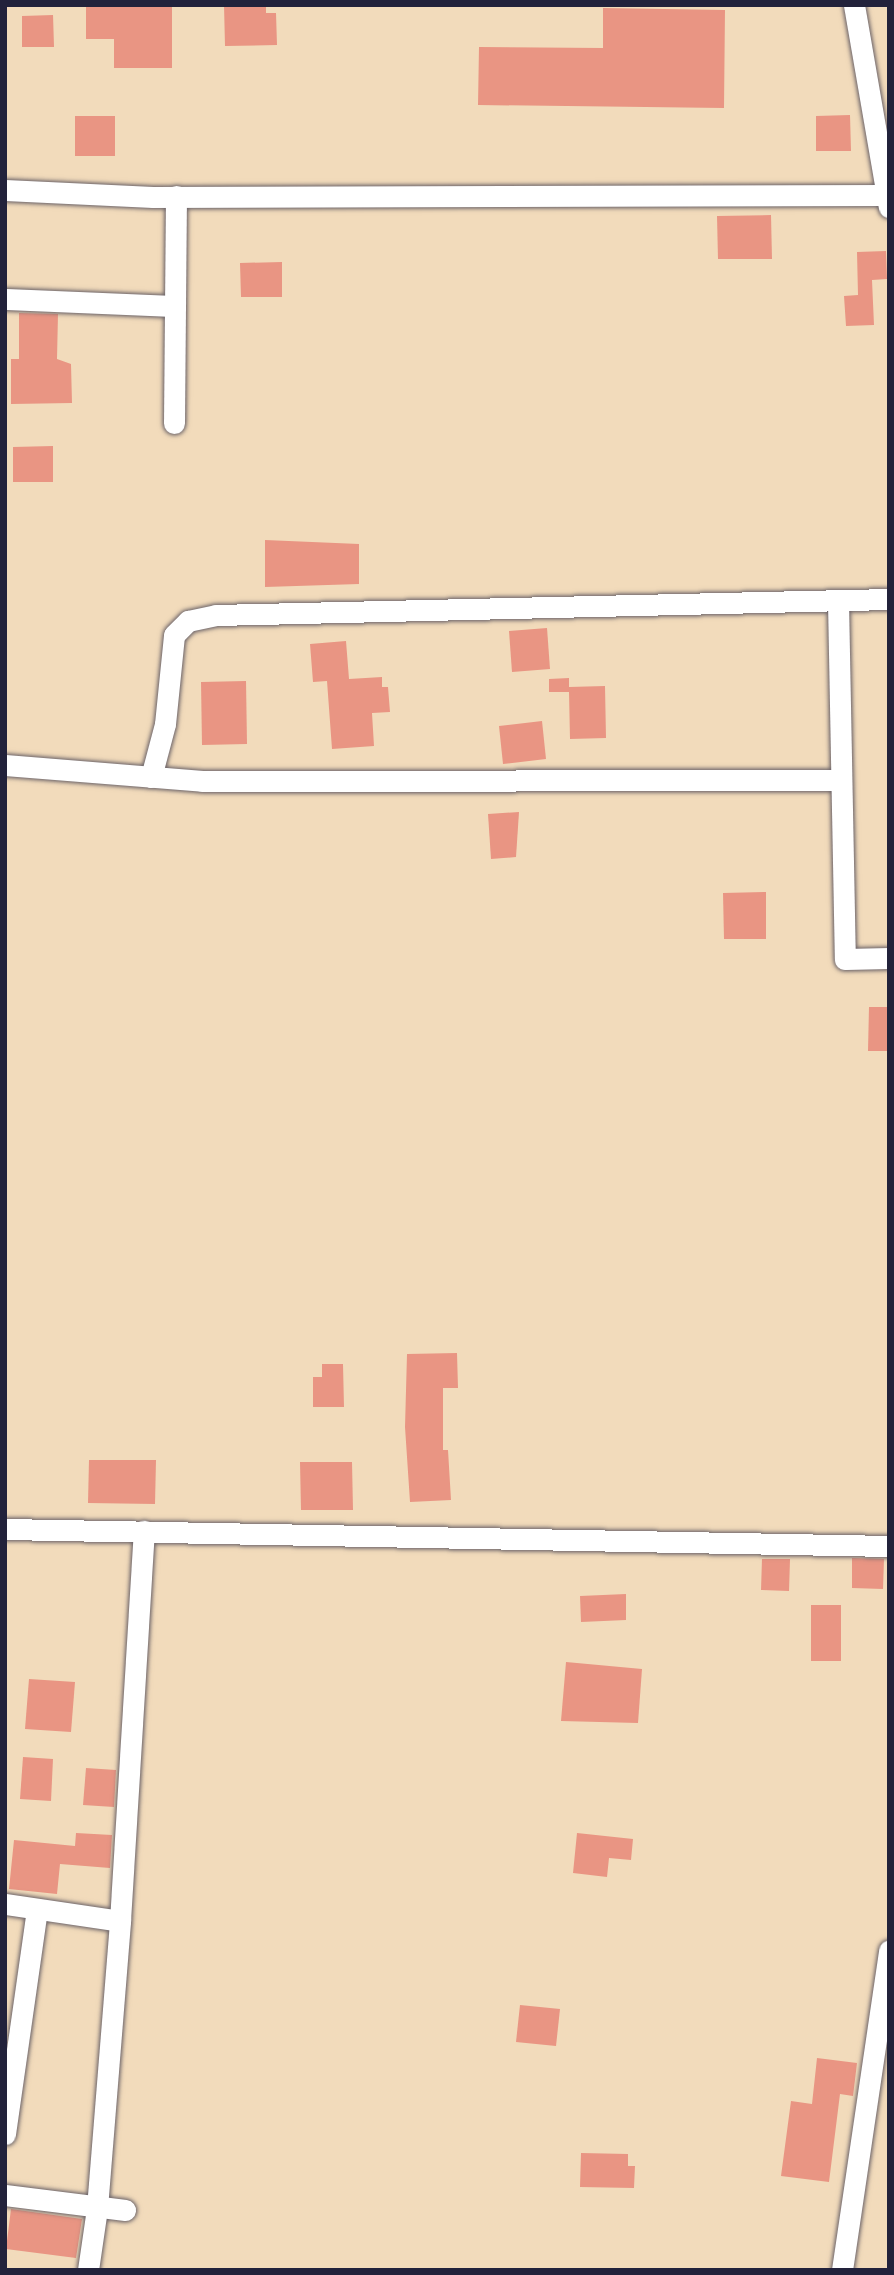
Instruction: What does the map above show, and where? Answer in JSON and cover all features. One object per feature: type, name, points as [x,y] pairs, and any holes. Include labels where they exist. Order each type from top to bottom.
[{"type":"street","points":[[5,190],[176,197],[888,201],[854,5]]},
{"type":"street","points":[[174,423],[176,197]]},
{"type":"street","points":[[5,299],[175,306]]},
{"type":"street","points":[[151,777],[165,724],[174,635],[188,621],[216,615],[889,599]]},
{"type":"street","points":[[838,600],[845,959],[889,958]]},
{"type":"street","points":[[5,765],[202,781],[841,780]]},
{"type":"street","points":[[5,1530],[889,1546]]},
{"type":"street","points":[[88,2270],[97,2207],[120,1921],[144,1531]]},
{"type":"street","points":[[5,1904],[120,1921]]},
{"type":"street","points":[[5,2134],[37,1909]]},
{"type":"street","points":[[842,2270],[889,1950]]},
{"type":"street","points":[[5,2196],[125,2210]]},
{"type":"building","points":[[86,5],[172,5],[172,68],[114,68],[114,39],[86,39]]},
{"type":"building","points":[[224,5],[266,5],[266,13],[276,13],[277,45],[225,46]]},
{"type":"building","points":[[603,8],[725,10],[724,108],[478,105],[479,47],[603,48]]},
{"type":"building","points":[[53,15],[54,47],[22,47],[22,16]]},
{"type":"building","points":[[850,115],[851,151],[816,151],[816,116]]},
{"type":"building","points":[[75,116],[115,116],[115,156],[75,156]]},
{"type":"building","points":[[771,215],[772,259],[718,259],[717,216]]},
{"type":"building","points":[[886,251],[887,279],[872,280],[874,325],[846,326],[844,296],[858,295],[857,252]]},
{"type":"building","points":[[282,262],[282,297],[241,297],[240,263]]},
{"type":"building","points":[[19,313],[58,314],[57,359],[71,364],[72,403],[11,404],[11,359],[19,359]]},
{"type":"building","points":[[53,446],[53,482],[13,482],[13,447]]},
{"type":"building","points":[[265,540],[359,544],[359,584],[265,587]]},
{"type":"building","points":[[547,628],[550,669],[512,672],[509,631]]},
{"type":"building","points":[[346,641],[349,679],[382,677],[382,687],[388,687],[390,712],[372,713],[374,746],[332,749],[327,681],[313,682],[310,644]]},
{"type":"building","points":[[569,678],[569,687],[605,686],[606,738],[570,739],[569,692],[549,692],[549,679]]},
{"type":"building","points":[[246,681],[247,744],[202,745],[201,682]]},
{"type":"building","points":[[542,721],[546,759],[503,764],[499,726]]},
{"type":"building","points":[[519,812],[516,857],[491,859],[488,814]]},
{"type":"building","points":[[766,892],[766,939],[724,939],[723,893]]},
{"type":"building","points":[[869,1007],[889,1007],[889,1051],[868,1051]]},
{"type":"building","points":[[457,1353],[458,1388],[443,1388],[443,1450],[448,1450],[451,1500],[410,1502],[405,1427],[407,1354]]},
{"type":"building","points":[[322,1364],[343,1364],[344,1407],[313,1407],[313,1377],[322,1377]]},
{"type":"building","points":[[89,1460],[156,1460],[155,1504],[88,1503]]},
{"type":"building","points":[[300,1462],[352,1462],[353,1510],[301,1510]]},
{"type":"building","points":[[852,1558],[884,1559],[883,1589],[852,1588]]},
{"type":"building","points":[[762,1559],[790,1559],[789,1591],[761,1590]]},
{"type":"building","points":[[626,1594],[626,1620],[581,1622],[580,1596]]},
{"type":"building","points":[[811,1605],[841,1605],[841,1661],[811,1661]]},
{"type":"building","points":[[566,1662],[642,1669],[638,1723],[561,1721]]},
{"type":"building","points":[[29,1679],[75,1682],[71,1732],[25,1729]]},
{"type":"building","points":[[23,1757],[53,1759],[51,1801],[20,1799]]},
{"type":"building","points":[[86,1768],[116,1770],[114,1807],[83,1805]]},
{"type":"building","points":[[76,1833],[112,1835],[110,1868],[60,1864],[57,1894],[9,1889],[14,1840],[75,1846]]},
{"type":"building","points":[[577,1833],[633,1839],[631,1860],[609,1858],[607,1877],[573,1873]]},
{"type":"building","points":[[520,2005],[560,2009],[556,2046],[516,2042]]},
{"type":"building","points":[[817,2058],[857,2063],[853,2096],[840,2094],[829,2182],[781,2176],[791,2101],[812,2104]]},
{"type":"building","points":[[581,2153],[628,2154],[628,2166],[635,2166],[634,2188],[580,2187]]},
{"type":"building","points":[[11,2209],[82,2219],[76,2258],[6,2249]]}]
